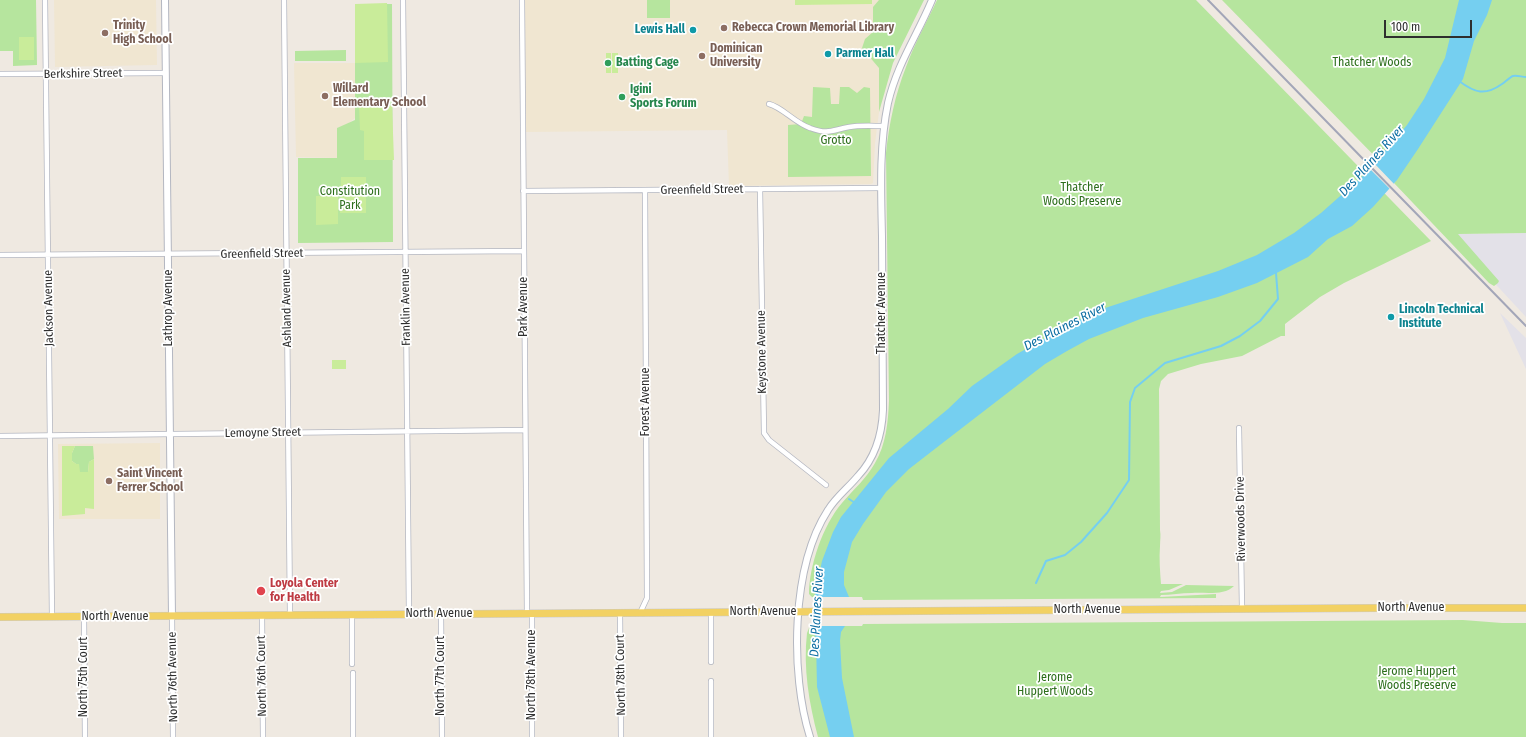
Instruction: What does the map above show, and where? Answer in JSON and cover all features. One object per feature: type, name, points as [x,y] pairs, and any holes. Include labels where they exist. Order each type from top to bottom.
[{"type":"main road","name":"North Avenue","points":[[0,617],[1526,608]]},
{"type":"street","name":"Jackson Avenue","points":[[45,0],[52,617]]},
{"type":"street","name":"Lathrop Avenue","points":[[165,0],[172,616]]},
{"type":"street","name":"Ashland Avenue","points":[[284,0],[290,615]]},
{"type":"street","name":"Franklin Avenue","points":[[403,0],[409,614]]},
{"type":"street","name":"Park Avenue","points":[[522,0],[529,614]]},
{"type":"street","name":"Thatcher Avenue","points":[[810,737],[805,718],[798,675],[797,641],[805,567],[808,552],[818,528],[835,501],[864,469],[880,436],[883,410],[881,153],[884,126],[888,103],[896,76],[907,49],[932,0]]},
{"type":"street","name":"Berkshire Street","points":[[0,74],[166,73]]},
{"type":"street","points":[[769,104],[794,121],[808,128],[822,132],[832,132],[850,126],[884,126]]},
{"type":"street","name":"Greenfield Street","points":[[524,191],[881,188]]},
{"type":"street","name":"Keystone Avenue","points":[[760,189],[764,433],[769,440],[826,485]]},
{"type":"street","name":"Forest Avenue","points":[[640,613],[647,598],[645,190]]},
{"type":"street","name":"Greenfield Street","points":[[0,255],[524,251]]},
{"type":"street","name":"Riverwoods Drive","points":[[1240,428],[1242,609]]},
{"type":"street","name":"Lemoyne Street","points":[[0,436],[526,430]]},
{"type":"street","points":[[711,612],[711,662]]},
{"type":"street","name":"North 78th Court","points":[[620,613],[622,737]]},
{"type":"street","name":"North 77th Court","points":[[441,614],[442,737]]},
{"type":"street","name":"North 78th Avenue","points":[[529,614],[532,737]]},
{"type":"street","points":[[352,615],[352,664]]},
{"type":"street","name":"North 76th Avenue","points":[[172,616],[173,737]]},
{"type":"street","name":"North 76th Court","points":[[262,616],[263,737]]},
{"type":"street","name":"North 75th Court","points":[[84,617],[85,737]]},
{"type":"street","points":[[353,673],[353,737]]},
{"type":"street","points":[[711,681],[711,737]]},
{"type":"shaded area","name":"Trinity High School","points":[[54,0],[156,0],[157,65],[55,67]]},
{"type":"shaded area","name":"Dominican University","points":[[525,0],[879,0],[879,112],[875,143],[873,183],[729,186],[727,130],[526,132]]},
{"type":"shaded area","name":"Willard Elementary School","points":[[294,63],[355,63],[355,118],[348,124],[337,128],[337,158],[296,157]]},
{"type":"shaded area","points":[[1526,233],[1526,317],[1449,234]]},
{"type":"shaded area","points":[[1500,313],[1526,338],[1526,369]]},
{"type":"shaded area","name":"Saint Vincent Ferrer School","points":[[160,443],[160,519],[59,519],[58,444]]},
{"type":"green space","points":[[0,0],[36,0],[37,65],[13,66],[13,51],[0,51]]},
{"type":"green space","points":[[647,0],[670,0],[670,18],[647,18]]},
{"type":"green space","points":[[795,0],[872,0],[872,4],[795,5]]},
{"type":"green space","points":[[879,0],[924,0],[893,63],[879,112],[879,68],[862,48],[865,39],[873,32],[873,7]]},
{"type":"green space","name":"Thatcher Woods Preserve","points":[[937,0],[1196,0],[1431,241],[1344,283],[1320,297],[1285,324],[1285,336],[1281,336],[1242,356],[1201,364],[1168,374],[1161,381],[1159,389],[1161,584],[1183,584],[1169,590],[1161,591],[1160,593],[1172,592],[1186,585],[1234,586],[1225,591],[1214,593],[1161,595],[1160,597],[1216,594],[1216,598],[863,600],[862,597],[812,597],[809,594],[811,571],[823,534],[835,512],[871,469],[879,456],[886,433],[889,401],[887,142],[893,110],[902,78],[913,50]]},
{"type":"green space","name":"Thatcher Woods","points":[[1222,0],[1526,0],[1526,233],[1458,234],[1499,281],[1498,283],[1494,286],[1489,283],[1394,183],[1397,179]]},
{"type":"green space","points":[[387,3],[388,62],[355,63],[355,4]]},
{"type":"green space","name":"Constitution Park","points":[[355,4],[392,4],[393,242],[298,243],[298,158],[337,158],[337,128],[355,120]]},
{"type":"green space","points":[[19,37],[34,37],[34,60],[19,60]]},
{"type":"green space","points":[[346,50],[346,61],[295,61],[295,51]]},
{"type":"green space","name":"Batting Cage","points":[[606,53],[611,53],[611,73],[606,73]]},
{"type":"green space","name":"Batting Cage","points":[[612,53],[618,53],[618,73],[612,73]]},
{"type":"green space","name":"Grotto","points":[[813,87],[830,88],[831,104],[839,104],[840,87],[849,87],[857,93],[864,87],[870,88],[871,176],[788,177],[788,125],[801,124],[804,116],[812,117]]},
{"type":"green space","points":[[359,106],[392,106],[394,160],[364,160],[364,131],[360,130]]},
{"type":"green space","points":[[341,177],[366,177],[366,213],[340,213]]},
{"type":"green space","points":[[316,196],[338,196],[338,224],[316,225]]},
{"type":"green space","points":[[332,360],[346,360],[346,369],[332,369]]},
{"type":"green space","points":[[62,446],[75,446],[72,453],[72,461],[79,464],[80,472],[88,472],[89,462],[94,459],[94,509],[85,508],[85,514],[62,516]]},
{"type":"green space","points":[[75,446],[93,446],[94,459],[89,462],[88,472],[79,472],[76,464],[72,461],[72,453]]},
{"type":"green space","name":"Jerome Huppert Woods Preserve","points":[[1463,620],[1526,623],[1526,737],[818,737],[806,672],[807,633],[809,628],[813,626],[862,626],[863,624]]},
{"type":"water","name":"Des Plaines River","points":[[1459,0],[1492,0],[1487,15],[1474,41],[1463,79],[1397,180],[1373,207],[1352,226],[1328,239],[1308,257],[1257,283],[1218,297],[1143,318],[1089,339],[1067,351],[1045,364],[909,469],[886,492],[852,542],[844,572],[844,585],[849,597],[845,626],[841,632],[840,641],[842,678],[854,737],[830,737],[817,687],[816,640],[813,626],[815,595],[822,561],[833,532],[841,517],[889,458],[948,409],[972,386],[1017,354],[1096,311],[1218,271],[1257,255],[1294,233],[1321,213],[1365,174],[1407,125],[1424,99],[1445,58]]},
{"type":"pier","points":[[1373,162],[1395,185],[1391,190],[1368,167]]},
{"type":"pier","points":[[813,597],[851,597],[847,626],[811,626]]},
{"type":"waterway","points":[[1459,81],[1480,92],[1496,88],[1513,76],[1526,77]]},
{"type":"waterway","points":[[1036,583],[1046,561],[1065,555],[1081,542],[1107,513],[1129,480],[1130,402],[1135,388],[1165,363],[1221,346],[1240,336],[1260,321],[1278,299],[1276,273]]},
{"type":"waterway","points":[[849,499],[855,503]]},
{"type":"railway","points":[[1208,0],[1526,326]]},
{"type":"place","name":"Rebecca Crown Memorial Library","points":[[724,28]]},
{"type":"place","name":"Lewis Hall","points":[[693,30]]},
{"type":"place","name":"Trinity High School","points":[[105,33]]},
{"type":"place","name":"Parmer Hall","points":[[828,54]]},
{"type":"place","name":"Dominican University","points":[[702,56]]},
{"type":"place","name":"Batting Cage","points":[[608,63]]},
{"type":"place","name":"Willard Elementary School","points":[[325,96]]},
{"type":"place","name":"Igini Sports Forum","points":[[622,97]]},
{"type":"place","name":"Lincoln Technical Institute","points":[[1391,317]]},
{"type":"place","name":"Saint Vincent Ferrer School","points":[[109,481]]},
{"type":"place","name":"Loyola Center for Health","points":[[261,591]]},
{"type":"park label","name":"Jerome Huppert Woods","points":[[1055,685]]}]
